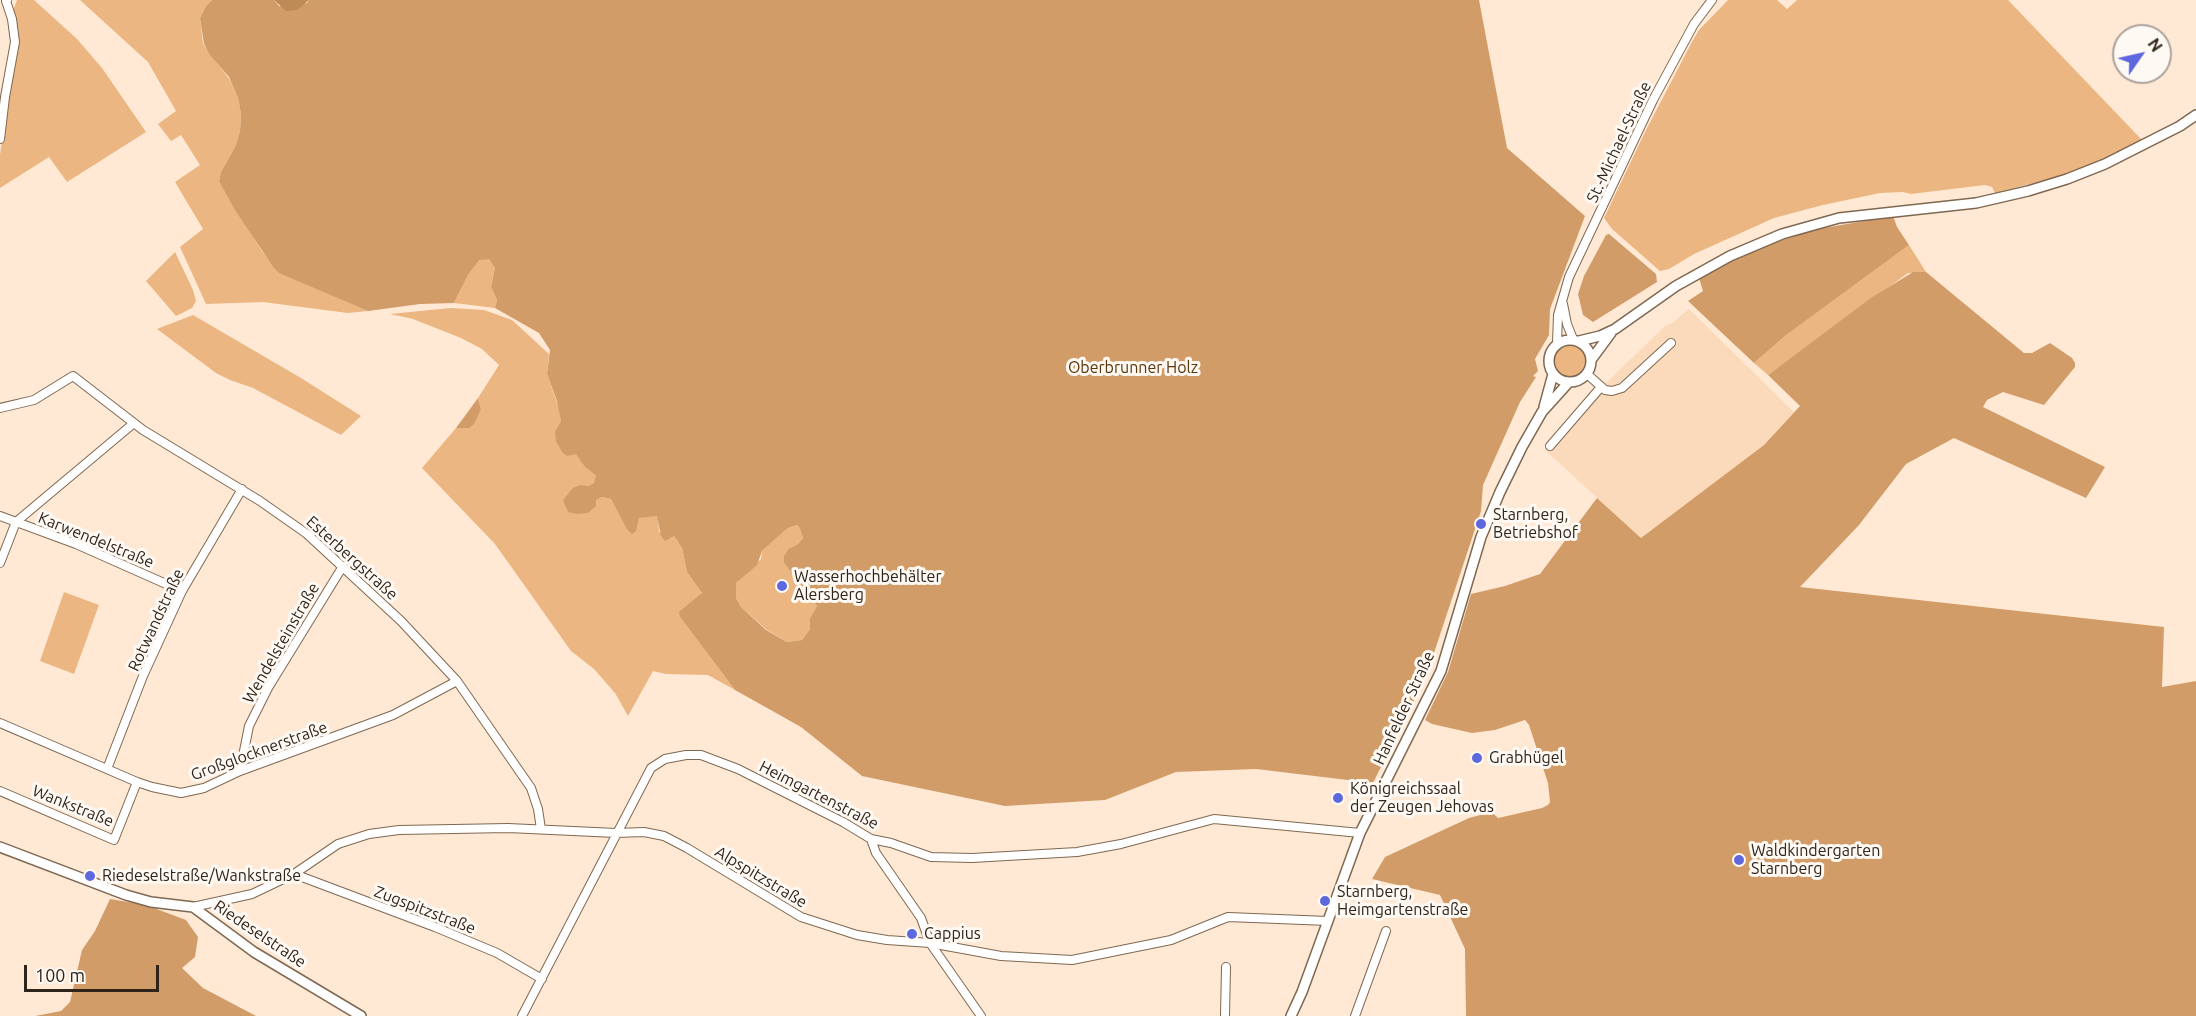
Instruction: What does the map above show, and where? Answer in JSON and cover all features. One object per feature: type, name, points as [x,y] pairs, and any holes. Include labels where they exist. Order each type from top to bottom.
[{"type":"street","name":"St.-Michael-Straße","points":[[1557,343],[1558,315],[1569,277],[1653,100],[1694,24],[1712,0]]},
{"type":"street","points":[[0,139],[5,97],[15,50],[14,26],[7,1]]},
{"type":"street","points":[[1615,329],[1591,360],[1587,374],[1582,378],[1569,382],[1553,374],[1549,358],[1557,343],[1562,340],[1600,336],[1615,329],[1676,286],[1721,261],[1782,234],[1839,218],[1976,203],[2028,191],[2105,164],[2180,126],[2196,115]]},
{"type":"street","name":"St.-Michael-Straße","points":[[1563,302],[1567,324],[1576,340]]},
{"type":"street","points":[[1576,340],[1588,349],[1591,360]]},
{"type":"street","points":[[1587,374],[1600,387],[1612,391],[1622,388],[1671,343]]},
{"type":"street","name":"Hanfelder Straße","points":[[1291,1016],[1302,993],[1360,833],[1441,671],[1481,537],[1509,474],[1542,412],[1553,374]]},
{"type":"street","name":"Esterbergstraße","points":[[0,408],[34,400],[73,376],[134,423],[242,489],[301,529],[401,621],[457,681],[531,788],[538,809],[541,829]]},
{"type":"street","name":"Hanfelder Straße","points":[[1542,412],[1569,382]]},
{"type":"street","points":[[1550,446],[1600,387]]},
{"type":"street","points":[[0,563],[16,522],[134,423]]},
{"type":"street","name":"Rotwandstraße","points":[[107,769],[143,676],[182,591],[242,489]]},
{"type":"street","name":"Karwendelstraße","points":[[0,516],[76,544],[182,591]]},
{"type":"street","name":"Wendelsteinstraße","points":[[240,771],[249,726],[268,688],[343,566]]},
{"type":"street","name":"Großglocknerstraße","points":[[0,723],[137,782],[181,793],[204,788],[240,771],[393,716],[457,681]]},
{"type":"street","name":"Heimgartenstraße","points":[[522,1016],[651,768],[665,759],[701,755],[738,769],[843,822],[871,839],[931,856],[972,858],[1077,852],[1121,844],[1214,819],[1360,833]]},
{"type":"street","name":"Wankstraße","points":[[0,791],[114,840],[137,782]]},
{"type":"street","name":"Alpspitzstraße","points":[[193,907],[248,895],[294,874],[338,844],[369,834],[399,830],[541,829],[616,833],[645,832],[664,836],[801,917],[857,935],[930,943],[1001,956],[1072,960],[1171,940],[1228,917],[1328,921]]},
{"type":"street","points":[[871,839],[876,853],[921,918],[930,943],[981,1016]]},
{"type":"street","name":"Riedeselstraße","points":[[0,847],[126,895],[151,902],[193,907],[254,952],[362,1016]]},
{"type":"street","name":"Zugspitzstraße","points":[[294,874],[497,952],[542,980]]},
{"type":"street","points":[[1355,1016],[1386,931]]},
{"type":"street","points":[[1225,1016],[1226,967]]},
{"type":"shaded area","points":[[17,0],[34,0],[77,39],[102,68],[146,132],[67,182],[49,157],[0,188],[0,155],[6,112],[14,8]]},
{"type":"shaded area","points":[[80,0],[212,0],[200,18],[203,44],[230,80],[238,98],[241,114],[236,145],[221,172],[219,181],[262,251],[279,272],[368,311],[348,313],[263,302],[206,304],[180,247],[203,229],[175,182],[200,165],[181,135],[171,141],[158,124],[176,111],[148,62]]},
{"type":"shaded area","points":[[274,0],[309,0],[297,10],[286,11]]},
{"type":"shaded area","points":[[1728,0],[1777,0],[1787,9],[1797,0],[2008,0],[2143,141],[2057,177],[1995,193],[1992,187],[1985,185],[1911,194],[1880,193],[1774,218],[1694,254],[1669,269],[1660,271],[1612,229],[1604,218],[1693,40],[1699,30]]},
{"type":"shaded area","points":[[1909,245],[1926,272],[1908,273],[1768,375],[1754,363],[1785,336]]},
{"type":"shaded area","points":[[175,252],[196,301],[192,308],[176,316],[146,281]]},
{"type":"shaded area","points":[[479,259],[489,259],[495,268],[491,285],[497,300],[495,308],[454,303]]},
{"type":"shaded area","points":[[451,308],[484,310],[512,320],[549,354],[547,374],[560,411],[561,421],[555,431],[580,458],[585,467],[596,476],[596,482],[588,486],[596,500],[602,497],[611,499],[626,528],[639,518],[656,515],[659,532],[674,536],[682,548],[687,572],[702,593],[680,617],[735,690],[708,675],[666,674],[653,671],[628,716],[615,693],[594,669],[571,651],[495,544],[422,468],[456,428],[468,428],[481,409],[478,398],[499,365],[482,349],[461,338],[413,319],[390,314]]},
{"type":"shaded area","points":[[1689,309],[1794,412],[1764,445],[1641,538],[1545,450],[1589,394],[1607,382],[1665,326]]},
{"type":"shaded area","points":[[193,315],[361,416],[341,435],[253,388],[216,373],[157,329]]},
{"type":"shaded area","points":[[1570,345],[1581,350],[1586,361],[1581,372],[1570,377],[1559,372],[1554,361],[1559,350]]},
{"type":"shaded area","points":[[797,525],[801,528],[803,538],[798,544],[788,549],[784,556],[784,563],[817,606],[810,618],[810,629],[802,640],[787,642],[767,630],[741,607],[736,598],[736,583],[761,559],[762,551],[774,539],[788,528]]},
{"type":"shaded area","points":[[64,592],[99,605],[74,674],[40,661]]},
{"type":"green space","name":"Oberbrunner Holz","points":[[212,0],[274,0],[279,6],[307,3],[309,0],[1479,0],[1507,148],[1585,216],[1550,309],[1549,335],[1535,359],[1538,371],[1533,376],[1536,377],[1520,402],[1483,485],[1481,511],[1427,674],[1373,783],[1256,769],[1176,772],[1105,800],[1005,806],[862,776],[801,727],[735,690],[680,617],[679,612],[702,593],[687,572],[682,548],[674,536],[665,541],[661,536],[657,516],[639,518],[636,531],[632,534],[626,528],[611,499],[602,497],[596,500],[596,506],[588,513],[568,512],[563,500],[573,488],[594,483],[596,476],[585,467],[576,454],[567,456],[562,452],[556,441],[555,431],[561,421],[557,401],[547,374],[550,350],[539,333],[495,308],[497,300],[491,286],[495,268],[489,259],[479,260],[468,275],[454,303],[420,304],[368,311],[279,273],[274,268],[235,210],[219,181],[221,172],[236,145],[241,114],[238,98],[229,77],[210,55],[204,44],[200,18]],"holes":[[[797,525],[803,538],[798,544],[788,549],[784,556],[784,563],[817,606],[810,618],[810,629],[802,640],[787,642],[766,630],[741,607],[736,598],[736,583],[757,565],[762,551],[775,539],[788,528]]]},
{"type":"green space","points":[[1893,216],[1897,227],[1909,245],[1785,336],[1754,363],[1688,301],[1703,291],[1699,278],[1760,247],[1818,229]]},
{"type":"green space","points":[[1609,234],[1656,274],[1657,282],[1593,322],[1583,315],[1578,294],[1584,276],[1606,235]]},
{"type":"green space","points":[[1913,272],[1926,272],[2024,353],[2032,353],[2050,343],[2072,358],[2075,367],[2044,405],[2003,392],[1987,400],[1983,407],[2105,467],[2086,498],[1954,438],[1906,464],[1859,525],[1800,587],[2164,627],[2162,687],[2196,681],[2196,1016],[1466,1016],[1465,949],[1440,895],[1372,879],[1385,857],[1469,818],[1492,812],[1498,818],[1542,808],[1550,802],[1548,783],[1529,725],[1525,720],[1495,730],[1472,733],[1432,724],[1425,720],[1448,672],[1471,594],[1540,574],[1597,498],[1641,538],[1764,445],[1800,406],[1768,375],[1871,298]]},
{"type":"green space","points":[[478,398],[481,409],[474,424],[469,428],[456,428]]},
{"type":"green space","points":[[110,899],[146,905],[186,920],[198,937],[195,957],[182,968],[203,988],[256,1016],[35,1016],[61,1011],[70,1002],[82,950],[95,931]]},
{"type":"place","name":"Starnberg, Betriebshof","points":[[1481,524]]},
{"type":"place","name":"Wasserhochbehälter Alersberg","points":[[782,586]]},
{"type":"place","name":"Grabhügel","points":[[1477,758]]},
{"type":"place","name":"Königreichssaal der Zeugen Jehovas","points":[[1338,798]]},
{"type":"place","name":"Waldkindergarten Starnberg","points":[[1739,860]]},
{"type":"place","name":"Riedeselstraße/Wankstraße","points":[[90,876]]},
{"type":"place","name":"Starnberg, Heimgartenstraße","points":[[1325,901]]},
{"type":"place","name":"Cappius","points":[[912,934]]}]
